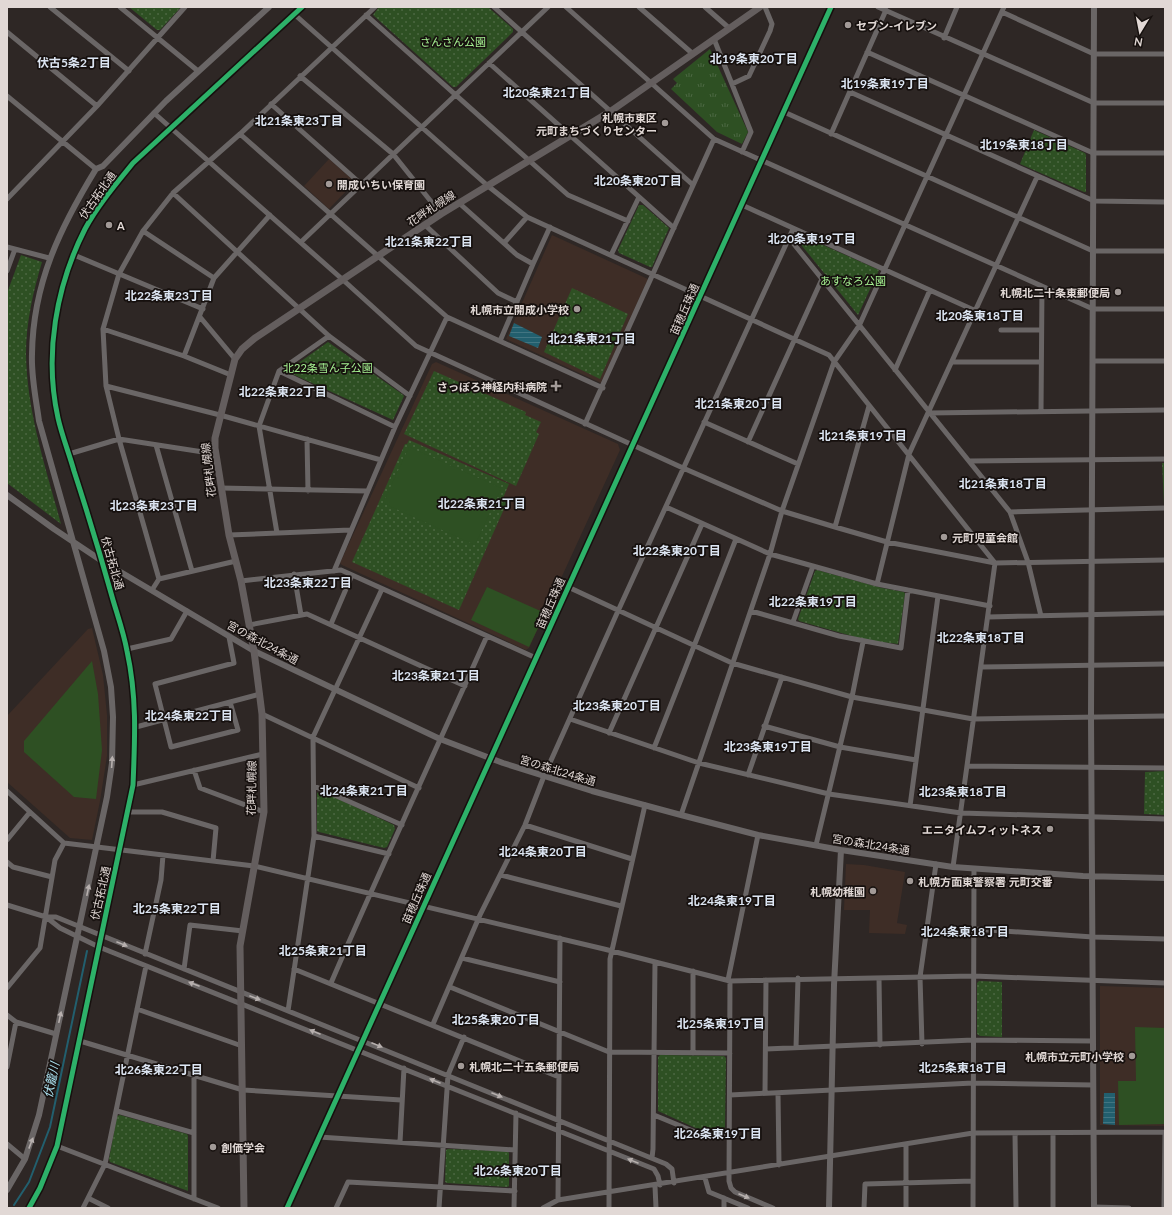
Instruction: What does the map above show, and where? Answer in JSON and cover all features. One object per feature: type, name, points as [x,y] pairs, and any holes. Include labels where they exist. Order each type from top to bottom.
[{"type":"main road","name":"花畔札幌線","points":[[244,1208],[242,993],[240,946],[264,812],[262,714],[260,694],[254,651],[241,581],[229,535],[216,454],[215,438],[235,359],[242,349],[255,338],[342,279],[459,203],[531,161],[611,111],[760,7]]},
{"type":"street","points":[[50,7],[129,71]]},
{"type":"street","points":[[120,7],[198,71]]},
{"type":"street","points":[[7,199],[62,140],[97,106],[185,7]]},
{"type":"street","name":"伏古拓北通","points":[[7,1190],[25,1158],[39,1115],[78,937],[107,797],[112,763],[111,695],[104,651],[39,420],[34,388],[32,355],[34,323],[40,292],[49,258],[65,222],[96,169],[103,166],[154,113],[269,7]]},
{"type":"street","name":"伏古拓北通","points":[[29,1208],[40,1188],[57,1146],[128,812],[133,785],[136,727],[135,706],[127,649],[102,561],[58,418],[54,396],[52,356],[56,316],[74,255],[86,229],[103,200],[133,163],[302,7]]},
{"type":"street","points":[[160,579],[119,440],[106,386],[103,329],[119,274],[143,231],[173,193],[240,134],[375,7]]},
{"type":"street","points":[[494,7],[693,185]]},
{"type":"street","points":[[301,242],[548,7]]},
{"type":"street","points":[[566,7],[714,139],[1093,309],[1165,309]]},
{"type":"street","points":[[639,7],[693,54]]},
{"type":"street","points":[[705,7],[729,28]]},
{"type":"street","points":[[732,84],[749,76],[770,31],[772,24],[765,7]]},
{"type":"street","name":"苗穂丘珠通","points":[[287,1208],[359,1050],[422,906],[633,446],[831,7]]},
{"type":"street","points":[[878,7],[944,38],[1094,103],[1165,103]]},
{"type":"street","points":[[944,38],[958,7]]},
{"type":"street","points":[[1094,7],[1093,561],[1091,717],[1094,1208],[1129,1208]]},
{"type":"street","points":[[681,815],[770,554],[782,511],[834,362],[859,326],[884,268],[1003,9],[1094,54],[1165,54]]},
{"type":"street","points":[[831,134],[886,10]]},
{"type":"street","points":[[294,14],[488,186],[528,217],[829,355],[995,563],[982,667],[973,719],[953,867]]},
{"type":"street","points":[[366,15],[568,195],[628,221]]},
{"type":"street","points":[[7,32],[97,106]]},
{"type":"street","points":[[714,39],[751,132],[742,152]]},
{"type":"street","points":[[868,52],[1094,152],[1165,153]]},
{"type":"street","points":[[489,63],[674,228]]},
{"type":"street","points":[[300,76],[393,154],[442,214]]},
{"type":"street","points":[[850,92],[945,136],[1094,201],[1165,202]]},
{"type":"street","points":[[7,96],[96,169]]},
{"type":"street","points":[[271,104],[362,184]]},
{"type":"street","points":[[784,112],[1093,251],[1165,250]]},
{"type":"street","points":[[154,113],[301,242],[416,346],[633,446],[782,511],[887,542],[995,563],[1165,560]]},
{"type":"street","points":[[240,134],[332,213],[447,317],[603,388]]},
{"type":"street","points":[[585,424],[603,388],[714,139]]},
{"type":"street","points":[[877,584],[909,454],[953,362],[1037,177]]},
{"type":"street","points":[[173,193],[329,336],[410,396]]},
{"type":"street","points":[[611,256],[639,197]]},
{"type":"street","points":[[459,203],[517,255],[533,264]]},
{"type":"street","points":[[742,205],[793,229],[884,268],[976,311]]},
{"type":"street","points":[[184,356],[214,278],[270,215]]},
{"type":"street","points":[[504,243],[528,217]]},
{"type":"street","points":[[425,225],[498,293],[517,302]]},
{"type":"street","points":[[500,341],[550,227]]},
{"type":"street","points":[[433,1024],[478,919],[525,825],[544,776],[618,611],[793,229]]},
{"type":"street","points":[[143,231],[214,278]]},
{"type":"street","points":[[789,238],[1010,512],[1028,562],[1041,616]]},
{"type":"street","points":[[7,247],[49,258]]},
{"type":"street","points":[[7,271],[15,249]]},
{"type":"street","points":[[74,255],[203,309]]},
{"type":"street","points":[[748,442],[822,279]]},
{"type":"street","points":[[1042,286],[1042,412]]},
{"type":"street","points":[[895,370],[930,290]]},
{"type":"street","points":[[200,317],[235,359]]},
{"type":"street","points":[[334,571],[350,530],[395,427],[447,317]]},
{"type":"street","points":[[103,329],[184,356],[231,375]]},
{"type":"street","points":[[1001,330],[1042,330]]},
{"type":"street","points":[[277,533],[259,426],[279,372],[329,336]]},
{"type":"street","points":[[1093,362],[1165,361]]},
{"type":"street","points":[[953,362],[1041,362]]},
{"type":"street","points":[[279,372],[395,427]]},
{"type":"street","points":[[106,386],[220,414],[381,460]]},
{"type":"street","points":[[835,527],[869,406]]},
{"type":"street","points":[[929,413],[1165,410]]},
{"type":"street","points":[[704,422],[798,464]]},
{"type":"street","points":[[307,439],[308,491]]},
{"type":"street","points":[[69,454],[119,440],[216,454]]},
{"type":"street","points":[[156,445],[192,571]]},
{"type":"street","points":[[970,461],[1165,460]]},
{"type":"street","points":[[221,488],[308,491],[367,491]]},
{"type":"street","name":"宮の森北24条通","points":[[7,495],[102,561],[254,651],[440,739],[489,759],[681,815],[758,835],[816,846],[974,869],[1092,876],[1165,878]]},
{"type":"street","points":[[666,507],[770,554],[877,584],[990,606]]},
{"type":"street","points":[[1010,512],[1165,508]]},
{"type":"street","points":[[609,733],[702,524]]},
{"type":"street","points":[[229,535],[350,530]]},
{"type":"street","points":[[654,748],[736,539]]},
{"type":"street","points":[[152,590],[160,579],[236,561]]},
{"type":"street","points":[[793,622],[813,566]]},
{"type":"street","points":[[241,581],[341,570],[536,658]]},
{"type":"street","points":[[294,574],[301,615]]},
{"type":"street","points":[[331,624],[352,575]]},
{"type":"street","points":[[568,587],[732,663],[852,697],[973,719],[1165,716]]},
{"type":"street","points":[[288,1011],[306,878],[314,836],[313,738],[382,589]]},
{"type":"street","points":[[751,610],[863,642],[901,648],[908,590]]},
{"type":"street","points":[[910,806],[938,596]]},
{"type":"street","points":[[127,649],[171,639],[187,611]]},
{"type":"street","points":[[988,617],[1165,613]]},
{"type":"street","points":[[249,625],[307,614],[465,686]]},
{"type":"street","points":[[331,983],[370,893],[487,636]]},
{"type":"street","points":[[229,637],[234,663],[155,684],[171,747],[238,730],[230,702]]},
{"type":"street","points":[[816,846],[852,697],[863,642]]},
{"type":"street","points":[[982,667],[1165,664]]},
{"type":"street","points":[[748,775],[782,677]]},
{"type":"street","points":[[136,727],[260,694]]},
{"type":"street","points":[[262,714],[419,788]]},
{"type":"street","points":[[570,719],[699,763],[829,794],[961,813],[1165,819]]},
{"type":"street","points":[[764,726],[840,747],[916,760]]},
{"type":"street","points":[[133,785],[263,754]]},
{"type":"street","points":[[967,766],[1165,768]]},
{"type":"street","points":[[194,770],[200,788],[264,812]]},
{"type":"street","points":[[314,786],[402,825]]},
{"type":"street","points":[[7,791],[64,843],[120,851],[254,866],[560,938],[729,980],[973,976],[1165,984]]},
{"type":"street","points":[[610,1208],[609,1052],[611,951],[645,805]]},
{"type":"street","points":[[7,840],[30,812]]},
{"type":"street","points":[[128,812],[162,812],[216,828],[213,861]]},
{"type":"street","points":[[525,825],[632,859]]},
{"type":"street","points":[[758,835],[729,980],[730,1095],[728,1173],[730,1188],[734,1192],[773,1208]]},
{"type":"street","points":[[314,836],[389,854]]},
{"type":"street","points":[[7,988],[40,948],[55,860],[64,843]]},
{"type":"street","points":[[829,1208],[830,1090],[841,850]]},
{"type":"street","points":[[145,954],[160,880],[163,855]]},
{"type":"street","points":[[7,862],[13,867],[52,877]]},
{"type":"street","points":[[922,1044],[920,977],[936,864]]},
{"type":"street","points":[[973,1208],[972,1083],[974,869]]},
{"type":"street","points":[[501,875],[621,906]]},
{"type":"street","points":[[7,905],[46,917],[56,917],[609,1140],[666,1164],[672,1169],[674,1183]]},
{"type":"street","points":[[46,917],[60,928],[99,947],[654,1169],[658,1176],[656,1208]]},
{"type":"street","points":[[184,969],[190,925],[243,931]]},
{"type":"street","points":[[974,929],[1093,937],[1165,939]]},
{"type":"street","points":[[558,1200],[560,938]]},
{"type":"street","points":[[462,958],[560,982]]},
{"type":"street","points":[[652,1158],[654,1115],[655,962]]},
{"type":"street","points":[[83,1208],[105,1164],[146,966]]},
{"type":"street","points":[[294,969],[380,1002],[559,1077]]},
{"type":"street","points":[[693,971],[693,1053]]},
{"type":"street","points":[[796,1048],[798,978]]},
{"type":"street","points":[[879,978],[880,1045]]},
{"type":"street","points":[[765,1093],[766,980]]},
{"type":"street","points":[[450,987],[609,1052],[730,1053]]},
{"type":"street","points":[[137,1009],[242,1046]]},
{"type":"street","points":[[7,1015],[16,1022],[56,1034]]},
{"type":"street","points":[[7,1066],[16,1022]]},
{"type":"street","points":[[440,1208],[448,1075],[464,1037]]},
{"type":"street","points":[[766,1049],[922,1044],[973,1040],[1093,1041]]},
{"type":"street","points":[[80,1041],[243,1090],[401,1100]]},
{"type":"street","points":[[400,1142],[401,1100],[404,1068]]},
{"type":"street","points":[[194,1075],[194,1199]]},
{"type":"street","points":[[730,1095],[972,1083],[1093,1085]]},
{"type":"street","points":[[778,1093],[779,1165]]},
{"type":"street","points":[[117,1110],[194,1133]]},
{"type":"street","points":[[514,1208],[516,1113]]},
{"type":"street","points":[[654,1115],[700,1134],[728,1135]]},
{"type":"street","points":[[543,1208],[558,1200],[705,1178],[973,1133],[1165,1132],[1164,1208]]},
{"type":"street","points":[[1015,1133],[1016,1208]]},
{"type":"street","points":[[1053,1133],[1053,1208]]},
{"type":"street","points":[[319,1137],[515,1150]]},
{"type":"street","points":[[7,1144],[25,1158]]},
{"type":"street","points":[[906,1144],[906,1208]]},
{"type":"street","points":[[57,1146],[218,1208]]},
{"type":"street","points":[[705,1178],[709,1192],[748,1208]]},
{"type":"street","points":[[864,1208],[864,1184],[973,1181]]},
{"type":"street","points":[[336,1208],[348,1182],[515,1191]]},
{"type":"street","points":[[88,1198],[108,1208]]},
{"type":"street","points":[[724,1198],[724,1208]]},
{"type":"shaded area","name":"開成いちい保育園","points":[[329,159],[355,182],[329,209],[304,186]]},
{"type":"shaded area","name":"札幌市立開成小学校","points":[[552,235],[648,279],[601,383],[506,339]]},
{"type":"shaded area","points":[[436,362],[618,444],[620,450],[529,648],[526,650],[340,563],[432,364]]},
{"type":"shaded area","points":[[92,628],[103,675],[107,715],[107,756],[92,840],[70,838],[7,782],[7,716],[88,629]]},
{"type":"shaded area","name":"札幌幼稚園","points":[[846,864],[864,865],[905,872],[897,923],[907,925],[905,934],[869,933],[870,910],[844,910]]},
{"type":"shaded area","name":"札幌市立元町小学校","points":[[1100,986],[1165,988],[1165,1126],[1100,1125]]},
{"type":"green space","points":[[129,7],[181,7],[160,30],[157,30]]},
{"type":"green space","name":"さんさん公園","points":[[379,7],[488,7],[513,29],[513,32],[456,87],[453,87],[373,15]]},
{"type":"green space","points":[[710,49],[748,132],[742,144],[717,132],[671,89],[677,83],[673,79]]},
{"type":"green space","points":[[1034,130],[1085,153],[1086,192],[1020,164]]},
{"type":"green space","points":[[639,205],[643,205],[669,228],[652,267],[619,253],[618,250]]},
{"type":"green space","name":"あすなろ公園","points":[[796,233],[879,270],[858,315],[794,236]]},
{"type":"green space","points":[[21,255],[42,262],[33,296],[29,319],[26,342],[27,376],[38,440],[61,524],[7,483],[7,293]]},
{"type":"green space","points":[[572,288],[628,314],[600,379],[544,352]]},
{"type":"green space","name":"北22条雪ん子公園","points":[[328,342],[404,396],[393,420],[290,373],[290,369]]},
{"type":"green space","points":[[434,371],[526,412],[525,415],[541,422],[536,432],[539,434],[516,486],[404,434]]},
{"type":"green space","points":[[409,440],[509,484],[503,498],[508,500],[459,610],[352,562],[405,444],[407,444]]},
{"type":"green space","points":[[409,447],[501,488],[475,545],[383,503]]},
{"type":"green space","points":[[1162,463],[1165,463],[1165,504],[1164,504]]},
{"type":"green space","points":[[817,570],[882,588],[904,592],[905,594],[898,644],[866,640],[799,621],[798,619],[815,571]]},
{"type":"green space","points":[[487,587],[545,613],[529,647],[471,620]]},
{"type":"green space","points":[[92,661],[98,694],[102,750],[96,799],[74,797],[24,752],[24,741]]},
{"type":"green space","points":[[1165,771],[1165,815],[1144,814],[1145,772]]},
{"type":"green space","points":[[321,791],[394,825],[395,829],[387,847],[384,848],[317,831],[317,793]]},
{"type":"green space","points":[[979,981],[1002,982],[1002,1037],[980,1036],[977,1034],[977,983]]},
{"type":"green space","points":[[1135,1027],[1165,1028],[1165,1124],[1119,1125],[1118,1081],[1136,1081]]},
{"type":"green space","points":[[660,1055],[724,1056],[726,1058],[725,1127],[723,1129],[700,1130],[658,1111],[658,1057]]},
{"type":"green space","points":[[120,1115],[187,1134],[188,1191],[110,1162],[109,1159],[117,1116]]},
{"type":"green space","points":[[446,1150],[507,1151],[509,1153],[509,1186],[445,1182]]},
{"type":"water","points":[[514,323],[542,337],[538,348],[509,336]]},
{"type":"water","points":[[1104,1093],[1115,1093],[1115,1125],[1103,1124]]},
{"type":"waterway","name":"伏籠川","points":[[14,1205],[29,1182],[50,1127],[87,951]]},
{"type":"cycle path","points":[[29,1208],[40,1188],[57,1146],[133,785],[134,701],[126,645],[61,431],[54,394],[52,370],[53,346],[55,321],[60,297],[75,251],[85,229],[101,203],[133,163],[302,7]]},
{"type":"cycle path","points":[[287,1208],[831,7]]},
{"type":"place","name":"セブン-イレブン","points":[[848,25]]},
{"type":"place","name":"札幌市東区 元町まちづくりセンター","points":[[665,123]]},
{"type":"place","name":"開成いちい保育園","points":[[329,184]]},
{"type":"place","name":"A","points":[[109,225]]},
{"type":"place","name":"札幌北二十条東郵便局","points":[[1118,292]]},
{"type":"place","name":"札幌市立開成小学校","points":[[577,309]]},
{"type":"place","name":"さっぽろ神経内科病院","points":[[556,386]]},
{"type":"place","name":"元町児童会館","points":[[944,537]]},
{"type":"place","name":"エニタイムフィットネス","points":[[1050,829]]},
{"type":"place","name":"札幌方面東警察署 元町交番","points":[[910,881]]},
{"type":"place","name":"札幌幼稚園","points":[[873,891]]},
{"type":"place","name":"札幌市立元町小学校","points":[[1132,1056]]},
{"type":"place","name":"札幌北二十五条郵便局","points":[[461,1066]]},
{"type":"place","name":"創価学会","points":[[213,1147]]},
{"type":"district","name":"北19条東20丁目","points":[[754,58]]},
{"type":"district","name":"伏古5条2丁目","points":[[74,62]]},
{"type":"district","name":"北19条東19丁目","points":[[885,83]]},
{"type":"district","name":"北20条東21丁目","points":[[547,92]]},
{"type":"district","name":"北21条東23丁目","points":[[299,120]]},
{"type":"district","name":"北19条東18丁目","points":[[1024,144]]},
{"type":"district","name":"北20条東20丁目","points":[[638,180]]},
{"type":"district","name":"北20条東19丁目","points":[[812,238]]},
{"type":"district","name":"北21条東22丁目","points":[[429,241]]},
{"type":"district","name":"北22条東23丁目","points":[[169,295]]},
{"type":"district","name":"北20条東18丁目","points":[[980,315]]},
{"type":"district","name":"北21条東21丁目","points":[[592,338]]},
{"type":"district","name":"北22条東22丁目","points":[[283,391]]},
{"type":"district","name":"北21条東20丁目","points":[[739,403]]},
{"type":"district","name":"北21条東19丁目","points":[[863,435]]},
{"type":"district","name":"北21条東18丁目","points":[[1003,483]]},
{"type":"district","name":"北22条東21丁目","points":[[482,503]]},
{"type":"district","name":"北23条東23丁目","points":[[154,505]]},
{"type":"district","name":"北22条東20丁目","points":[[677,550]]},
{"type":"district","name":"北23条東22丁目","points":[[308,582]]},
{"type":"district","name":"北22条東19丁目","points":[[813,601]]},
{"type":"district","name":"北22条東18丁目","points":[[981,637]]},
{"type":"district","name":"北23条東21丁目","points":[[436,675]]},
{"type":"district","name":"北23条東20丁目","points":[[617,705]]},
{"type":"district","name":"北24条東22丁目","points":[[189,715]]},
{"type":"district","name":"北23条東19丁目","points":[[768,746]]},
{"type":"district","name":"北24条東21丁目","points":[[364,790]]},
{"type":"district","name":"北23条東18丁目","points":[[963,791]]},
{"type":"district","name":"北24条東20丁目","points":[[543,851]]},
{"type":"district","name":"北24条東19丁目","points":[[732,900]]},
{"type":"district","name":"北25条東22丁目","points":[[177,908]]},
{"type":"district","name":"北24条東18丁目","points":[[965,931]]},
{"type":"district","name":"北25条東21丁目","points":[[323,950]]},
{"type":"district","name":"北25条東20丁目","points":[[496,1019]]},
{"type":"district","name":"北25条東19丁目","points":[[721,1023]]},
{"type":"district","name":"北25条東18丁目","points":[[963,1067]]},
{"type":"district","name":"北26条東22丁目","points":[[159,1069]]},
{"type":"district","name":"北26条東19丁目","points":[[718,1133]]},
{"type":"district","name":"北26条東20丁目","points":[[518,1170]]}]
